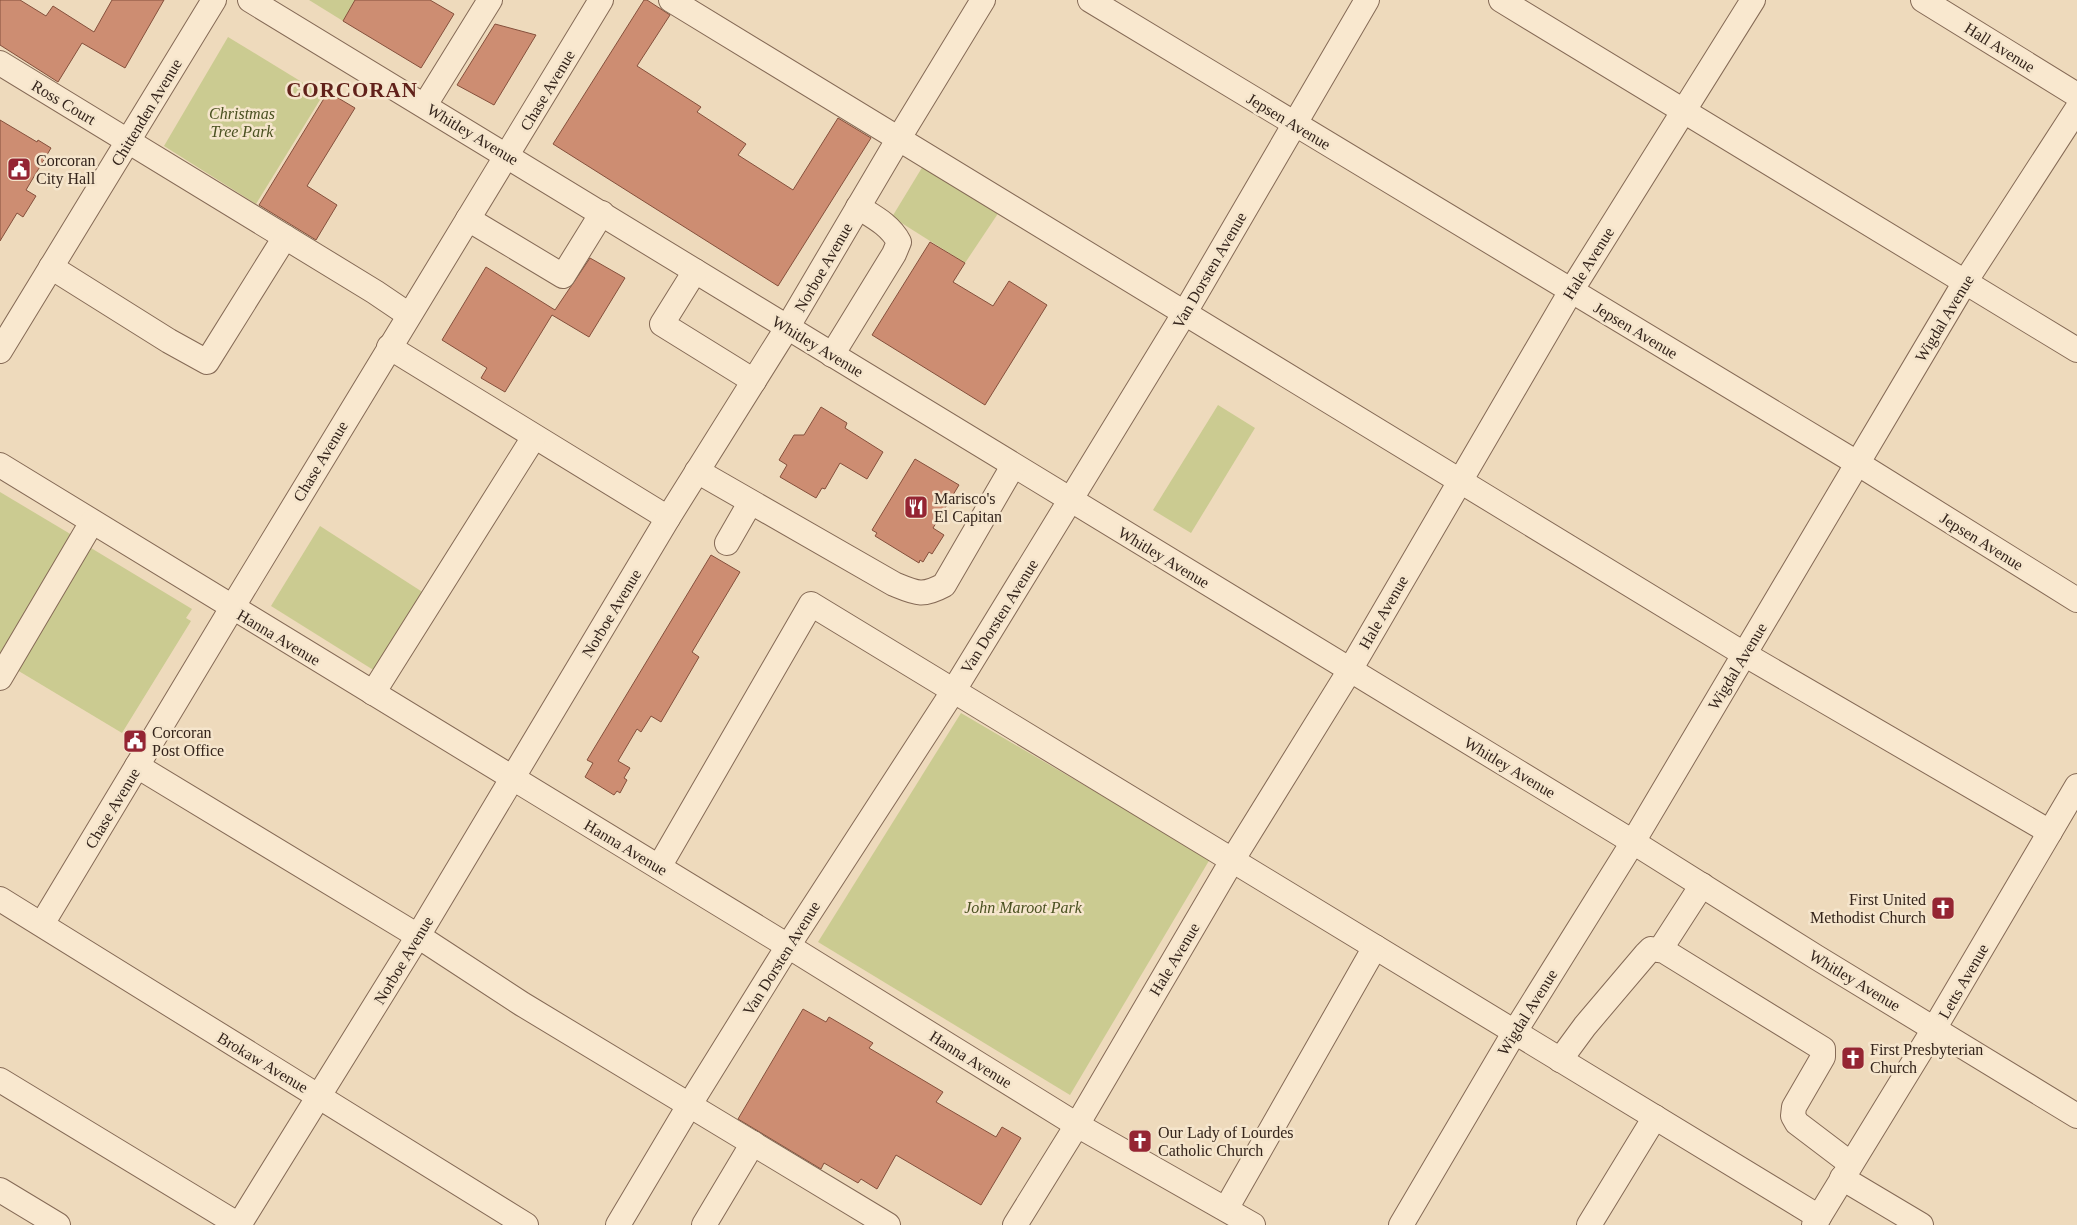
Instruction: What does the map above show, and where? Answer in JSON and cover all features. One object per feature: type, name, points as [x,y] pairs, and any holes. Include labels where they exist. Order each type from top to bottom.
[{"type":"street","name":"Chittenden Avenue","points":[[0,351],[214,0]]},
{"type":"street","name":"Whitley Avenue","points":[[250,0],[696,270],[787,328],[1070,501],[1633,842],[2077,1116]]},
{"type":"street","points":[[425,105],[490,0]]},
{"type":"street","points":[[671,0],[1744,654],[2050,832]]},
{"type":"street","name":"Norboe Avenue","points":[[239,1225],[418,936],[668,518],[787,328],[983,0]]},
{"type":"street","name":"Jepsen Avenue","points":[[1090,0],[1857,463],[2077,600]]},
{"type":"street","name":"Van Dorsten Avenue","points":[[618,1225],[788,946],[954,690],[1070,501],[1184,314],[1367,0]]},
{"type":"street","points":[[1501,0],[2077,350]]},
{"type":"street","name":"Hale Avenue","points":[[1015,1225],[1077,1125],[1233,859],[1350,670],[1571,291],[1753,0]]},
{"type":"street","name":"Hall Avenue","points":[[1923,0],[2077,95]]},
{"type":"street","name":"Chase Avenue","points":[[42,924],[599,1]]},
{"type":"street","name":"Ross Court","points":[[0,63],[375,292],[409,315]]},
{"type":"street","name":"Wigdal Avenue","points":[[1401,1225],[1514,1033],[1633,842],[1965,282],[2077,109]]},
{"type":"street","points":[[832,355],[894,254],[898,242],[894,233],[886,224],[858,207]]},
{"type":"street","points":[[468,220],[563,276],[602,213]]},
{"type":"street","points":[[51,267],[169,341],[207,362],[285,237]]},
{"type":"street","points":[[696,270],[662,324],[754,381]]},
{"type":"street","points":[[389,347],[668,518]]},
{"type":"street","points":[[373,694],[534,437]]},
{"type":"street","name":"Hanna Avenue","points":[[0,465],[788,946],[1077,1125],[1253,1225]]},
{"type":"street","points":[[697,471],[894,584],[913,592],[930,593],[944,585],[1013,466]]},
{"type":"street","points":[[727,543],[750,503]]},
{"type":"street","points":[[0,678],[92,522]]},
{"type":"street","points":[[659,867],[811,604],[1233,859],[1655,1118],[1817,1221]]},
{"type":"street","points":[[137,766],[418,936],[522,1004],[888,1225]]},
{"type":"street","name":"Letts Avenue","points":[[1817,1221],[2077,786]]},
{"type":"street","points":[[1660,950],[1702,885]]},
{"type":"street","name":"Brokaw Avenue","points":[[0,899],[526,1225]]},
{"type":"street","points":[[1226,1209],[1375,947]]},
{"type":"street","points":[[1560,1060],[1585,1026],[1646,954],[1652,950],[1660,950],[1823,1049],[1823,1057],[1794,1107],[1792,1116],[1846,1171],[1921,1225]]},
{"type":"street","points":[[0,1080],[239,1225]]},
{"type":"street","points":[[1588,1225],[1655,1118]]},
{"type":"street","points":[[704,1225],[753,1143]]},
{"type":"street","points":[[0,1190],[58,1225]]},
{"type":"green space","points":[[309,0],[355,0],[343,21]]},
{"type":"green space","name":"Christmas Tree Park","points":[[228,37],[323,95],[256,204],[164,146]]},
{"type":"green space","points":[[923,166],[999,212],[965,263],[892,217]]},
{"type":"green space","points":[[1218,405],[1255,428],[1191,533],[1153,510]]},
{"type":"green space","points":[[0,492],[72,535],[0,660]]},
{"type":"green space","points":[[320,526],[424,593],[375,671],[271,606]]},
{"type":"green space","points":[[86,545],[192,609],[186,618],[191,621],[122,733],[12,667]]},
{"type":"green space","name":"John Maroot Park","points":[[961,713],[1210,859],[1070,1095],[818,942]]},
{"type":"building","points":[[0,0],[20,0],[46,16],[53,6],[94,32],[112,0],[164,0],[125,68],[82,43],[58,82],[0,45]]},
{"type":"building","points":[[355,0],[430,0],[454,14],[421,68],[343,21]]},
{"type":"building","points":[[644,0],[670,15],[637,66],[701,107],[697,112],[746,144],[738,155],[793,190],[838,118],[871,138],[778,286],[553,144]]},
{"type":"building","points":[[495,24],[536,35],[494,105],[457,85]]},
{"type":"building","points":[[328,92],[355,108],[307,186],[337,205],[316,240],[259,205]]},
{"type":"building","name":"Corcoran City Hall","points":[[0,120],[51,148],[26,190],[36,196],[23,217],[17,213],[0,241]]},
{"type":"building","points":[[930,242],[965,263],[953,282],[993,306],[1009,281],[1047,305],[985,405],[872,335]]},
{"type":"building","points":[[590,258],[625,278],[589,337],[552,315],[505,392],[481,378],[487,368],[442,340],[486,267],[555,310]]},
{"type":"building","points":[[821,407],[847,423],[845,428],[883,452],[867,479],[840,463],[825,489],[822,488],[816,498],[780,477],[787,465],[779,460],[794,435],[804,435]]},
{"type":"building","name":"Marisco's El Capitan","points":[[915,459],[959,485],[933,528],[944,535],[932,554],[929,552],[923,562],[920,560],[919,563],[875,536],[877,533],[872,530]]},
{"type":"building","points":[[711,555],[740,572],[692,652],[699,657],[661,722],[651,716],[641,732],[637,729],[618,761],[630,768],[624,778],[627,780],[620,793],[617,791],[614,795],[585,777],[593,763],[587,760]]},
{"type":"building","points":[[803,1009],[826,1022],[829,1017],[873,1043],[869,1048],[943,1092],[936,1102],[996,1137],[1002,1127],[1021,1138],[981,1205],[896,1155],[877,1189],[861,1179],[858,1183],[824,1163],[821,1169],[738,1119]]},
{"type":"place","name":"Corcoran City Hall","points":[[19,169]]},
{"type":"place","name":"Marisco's El Capitan","points":[[916,507]]},
{"type":"place","name":"Corcoran Post Office","points":[[135,741]]},
{"type":"place","name":"First United Methodist Church","points":[[1943,908]]},
{"type":"place","name":"First Presbyterian Church","points":[[1853,1058]]},
{"type":"place","name":"Our Lady of Lourdes Catholic Church","points":[[1140,1141]]},
{"type":"district","name":"CORCORAN","points":[[352,90]]}]
